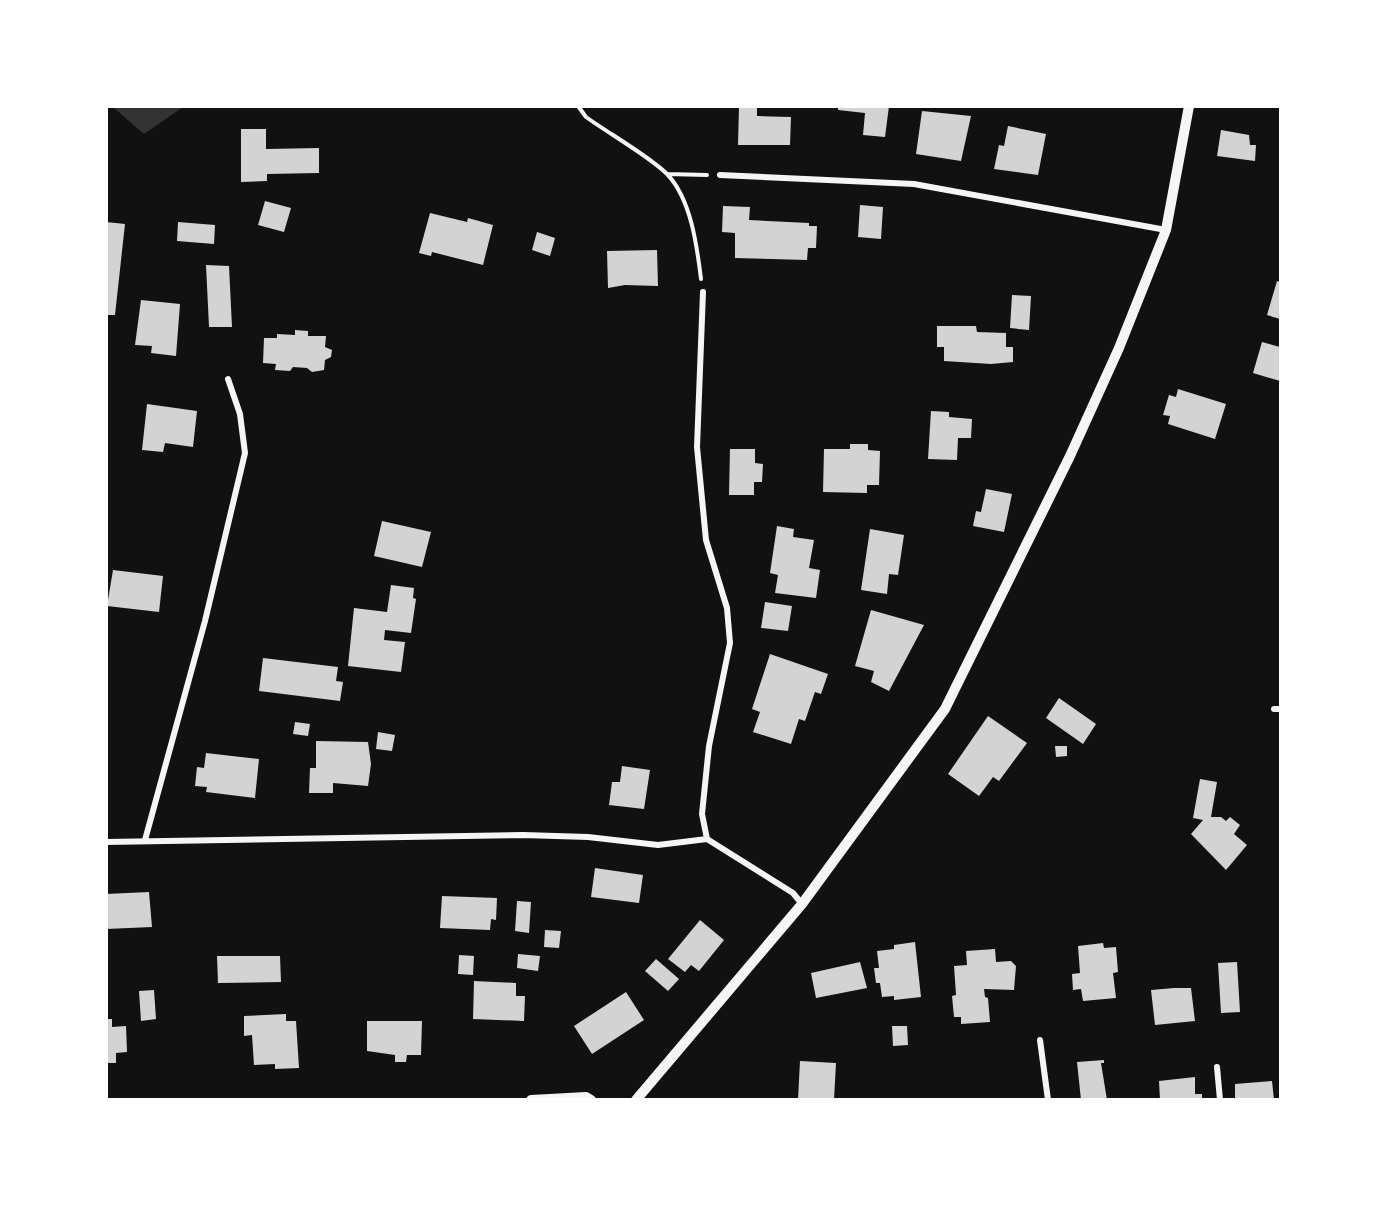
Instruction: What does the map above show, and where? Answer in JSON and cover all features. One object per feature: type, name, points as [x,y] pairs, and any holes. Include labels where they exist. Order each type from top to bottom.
[{"type":"street","points":[[636,1100],[802,904],[945,709],[1070,456],[1119,348],[1166,230],[1189,106]]},
{"type":"street","points":[[720,175],[914,184],[1166,230]]},
{"type":"street","points":[[703,292],[697,447],[706,540],[727,608],[730,643],[709,747],[702,814],[707,839]]},
{"type":"street","points":[[146,840],[206,621],[245,453],[240,414],[228,379]]},
{"type":"street","points":[[106,842],[523,835],[588,837],[658,845],[707,839],[793,892],[802,904]]},
{"type":"street","points":[[1040,1040],[1048,1100]]},
{"type":"street","points":[[1217,1067],[1220,1100]]},
{"type":"street","points":[[531,1100],[586,1097],[591,1100]]},
{"type":"path","points":[[578,106],[586,117],[667,174],[681,197],[697,250],[703,292]]},
{"type":"path","points":[[667,174],[720,175]]},
{"type":"shaded area","points":[[113,107],[183,107],[144,134]]},
{"type":"building","points":[[739,106],[757,106],[757,116],[791,117],[790,145],[738,145]]},
{"type":"building","points":[[838,106],[889,106],[885,137],[863,135],[865,113],[838,110]]},
{"type":"building","points":[[922,111],[971,116],[961,161],[916,154]]},
{"type":"building","points":[[1008,126],[1046,134],[1038,175],[994,169],[999,145],[1004,146]]},
{"type":"building","points":[[241,129],[266,129],[266,149],[319,148],[319,173],[267,174],[267,181],[241,182]]},
{"type":"building","points":[[1221,130],[1249,135],[1250,145],[1256,145],[1255,161],[1217,156]]},
{"type":"building","points":[[265,201],[291,208],[284,232],[258,225]]},
{"type":"building","points":[[860,205],[883,207],[881,239],[858,237]]},
{"type":"building","points":[[723,206],[750,207],[749,220],[809,223],[809,226],[817,226],[816,248],[808,248],[807,260],[735,258],[735,233],[722,232]]},
{"type":"building","points":[[430,213],[467,222],[468,218],[493,225],[483,265],[432,252],[431,256],[419,253]]},
{"type":"building","points":[[106,222],[125,224],[115,315],[106,315]]},
{"type":"building","points":[[178,222],[215,225],[214,244],[177,241]]},
{"type":"building","points":[[537,232],[555,238],[550,256],[532,250]]},
{"type":"building","points":[[657,250],[658,286],[625,285],[608,288],[607,251]]},
{"type":"building","points":[[206,265],[229,266],[232,327],[209,327]]},
{"type":"building","points":[[1277,281],[1280,282],[1280,319],[1267,315]]},
{"type":"building","points":[[1012,295],[1031,296],[1029,330],[1010,328]]},
{"type":"building","points":[[141,300],[180,304],[176,356],[151,353],[152,346],[135,345]]},
{"type":"building","points":[[937,326],[976,326],[977,332],[1006,333],[1006,347],[1013,347],[1013,362],[991,364],[944,361],[944,347],[937,347]]},
{"type":"building","points":[[295,330],[308,331],[308,336],[326,336],[325,347],[332,350],[331,357],[325,360],[324,370],[312,372],[307,368],[293,367],[290,371],[275,370],[276,364],[263,363],[264,338],[277,338],[277,334],[295,335]]},
{"type":"building","points":[[1262,342],[1280,347],[1280,381],[1253,373]]},
{"type":"building","points":[[1178,389],[1226,404],[1215,439],[1168,424],[1170,416],[1163,415],[1169,395],[1176,397]]},
{"type":"building","points":[[147,404],[197,411],[193,447],[165,443],[163,452],[142,450]]},
{"type":"building","points":[[931,411],[949,412],[949,417],[972,419],[971,438],[958,438],[957,460],[928,459]]},
{"type":"building","points":[[850,444],[868,444],[868,450],[880,451],[879,485],[867,485],[867,493],[823,492],[824,449],[850,449]]},
{"type":"building","points":[[730,449],[755,449],[755,463],[763,464],[762,482],[754,482],[754,495],[729,495]]},
{"type":"building","points":[[986,489],[1012,494],[1004,532],[973,526],[976,511],[981,512]]},
{"type":"building","points":[[382,521],[431,532],[422,567],[374,556]]},
{"type":"building","points":[[777,526],[794,529],[793,537],[814,540],[809,568],[820,570],[816,598],[775,593],[778,575],[770,573]]},
{"type":"building","points":[[870,529],[904,535],[898,575],[889,574],[887,594],[861,590]]},
{"type":"building","points":[[113,570],[163,576],[159,612],[107,606]]},
{"type":"building","points":[[391,585],[414,588],[413,598],[416,599],[411,633],[385,630],[384,640],[405,642],[401,672],[348,666],[354,608],[387,612]]},
{"type":"building","points":[[765,602],[792,606],[788,631],[761,628]]},
{"type":"building","points":[[871,610],[924,625],[889,691],[871,682],[874,671],[855,666]]},
{"type":"building","points":[[770,654],[828,674],[821,694],[815,692],[805,721],[799,719],[791,744],[753,732],[760,712],[752,709]]},
{"type":"building","points":[[263,658],[338,667],[336,681],[343,682],[340,701],[259,691]]},
{"type":"building","points":[[1059,698],[1096,724],[1083,744],[1046,718]]},
{"type":"building","points":[[988,716],[1027,743],[999,781],[993,777],[979,796],[948,774]]},
{"type":"building","points":[[295,722],[310,724],[308,736],[293,734]]},
{"type":"building","points":[[378,732],[395,735],[392,751],[376,749]]},
{"type":"building","points":[[316,741],[368,742],[371,764],[368,786],[333,783],[333,793],[309,793],[310,768],[316,768]]},
{"type":"building","points":[[1055,746],[1067,746],[1067,756],[1056,757]]},
{"type":"building","points":[[206,753],[259,759],[255,798],[206,792],[207,787],[195,786],[197,767],[204,768]]},
{"type":"building","points":[[622,766],[650,770],[644,809],[609,805],[612,782],[620,782]]},
{"type":"building","points":[[1200,779],[1217,782],[1211,817],[1221,817],[1226,821],[1230,817],[1240,825],[1234,834],[1247,845],[1226,870],[1191,834],[1203,820],[1193,818]]},
{"type":"building","points":[[595,868],[643,875],[639,903],[591,897]]},
{"type":"building","points":[[149,892],[152,927],[106,929],[106,894]]},
{"type":"building","points":[[442,896],[497,898],[496,920],[491,919],[490,930],[440,928]]},
{"type":"building","points":[[517,901],[531,902],[529,933],[515,931]]},
{"type":"building","points":[[700,920],[724,940],[699,971],[691,965],[685,972],[668,959]]},
{"type":"building","points":[[545,930],[561,931],[559,948],[544,947]]},
{"type":"building","points":[[915,942],[921,997],[894,1000],[894,996],[882,997],[880,983],[876,983],[874,968],[879,968],[877,951],[894,949],[894,945]]},
{"type":"building","points":[[1103,943],[1104,948],[1116,947],[1118,972],[1113,973],[1116,998],[1083,1001],[1081,989],[1073,990],[1072,974],[1080,973],[1078,946]]},
{"type":"building","points":[[995,949],[996,962],[1011,961],[1016,966],[1014,990],[984,989],[985,997],[988,998],[990,1022],[961,1024],[961,1017],[954,1017],[952,996],[956,995],[954,966],[967,965],[966,951]]},
{"type":"building","points":[[518,954],[540,956],[538,971],[517,968]]},
{"type":"building","points":[[459,955],[474,956],[473,975],[458,974]]},
{"type":"building","points":[[217,956],[280,956],[281,982],[218,983]]},
{"type":"building","points":[[656,959],[679,979],[668,991],[645,971]]},
{"type":"building","points":[[860,962],[867,988],[816,998],[811,973]]},
{"type":"building","points":[[1237,962],[1240,1012],[1221,1013],[1218,963]]},
{"type":"building","points":[[474,981],[516,983],[516,996],[525,996],[524,1021],[473,1019]]},
{"type":"building","points":[[1191,988],[1195,1021],[1155,1025],[1151,990]]},
{"type":"building","points":[[154,990],[156,1019],[141,1021],[139,991]]},
{"type":"building","points":[[626,992],[644,1020],[592,1054],[574,1026]]},
{"type":"building","points":[[286,1014],[286,1021],[296,1021],[299,1068],[275,1069],[275,1064],[254,1065],[252,1035],[244,1036],[244,1016]]},
{"type":"building","points":[[106,1019],[112,1019],[112,1027],[126,1026],[127,1052],[116,1053],[116,1063],[106,1063]]},
{"type":"building","points":[[367,1021],[422,1021],[421,1055],[407,1055],[406,1062],[395,1062],[395,1055],[367,1051]]},
{"type":"building","points":[[892,1026],[907,1026],[908,1045],[893,1046]]},
{"type":"building","points":[[1104,1060],[1104,1063],[1101,1063],[1107,1100],[1081,1100],[1077,1062]]},
{"type":"building","points":[[800,1061],[836,1063],[834,1100],[798,1100]]},
{"type":"building","points":[[1195,1077],[1195,1094],[1202,1094],[1202,1100],[1160,1100],[1159,1081]]},
{"type":"building","points":[[1272,1081],[1274,1100],[1235,1100],[1235,1084]]}]
